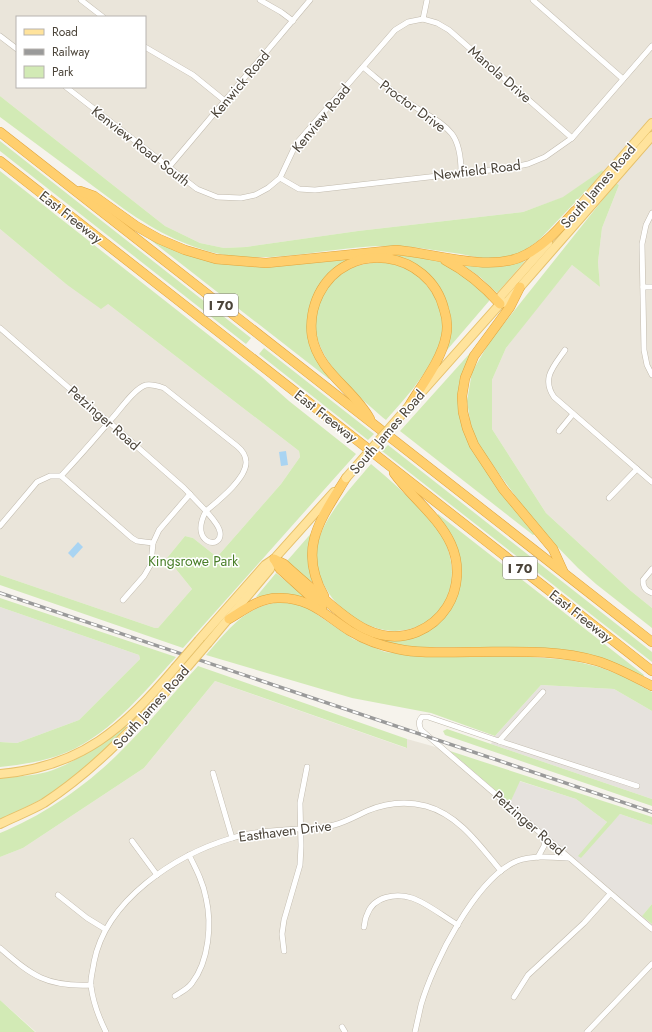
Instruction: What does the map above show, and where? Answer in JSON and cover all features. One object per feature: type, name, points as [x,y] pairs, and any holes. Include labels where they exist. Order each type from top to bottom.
[{"type":"highway","name":"East Freeway","points":[[0,132],[652,642]]},
{"type":"highway","name":"East Freeway","points":[[0,161],[652,671]]},
{"type":"highway","points":[[70,187],[94,196],[136,226],[159,239],[185,250],[216,259],[266,263],[396,250],[489,263],[504,262],[526,255],[538,247],[575,211]]},
{"type":"highway","points":[[438,256],[477,280],[500,304]]},
{"type":"highway","points":[[373,424],[364,408],[328,369],[316,348],[312,335],[311,324],[313,309],[321,290],[339,270],[355,261],[371,258],[384,258],[406,264],[416,269],[425,277],[433,286],[442,301],[446,320],[446,336],[444,345],[409,406]]},
{"type":"highway","points":[[520,287],[510,307],[474,356],[465,378],[462,396],[463,412],[466,428],[474,445],[503,489],[553,549],[565,574]]},
{"type":"highway","points":[[274,559],[284,564],[326,601],[358,626],[378,635],[389,637],[401,636],[421,630],[437,619],[450,601],[456,586],[456,561],[451,544],[435,520],[403,486],[388,465]]},
{"type":"highway","points":[[326,601],[313,572],[313,546],[319,527],[346,478]]},
{"type":"highway","points":[[274,559],[280,569],[330,616]]},
{"type":"highway","points":[[229,619],[259,601],[278,598],[301,601],[330,616],[359,636],[398,650],[437,652],[538,652],[573,655],[611,666],[652,686]]},
{"type":"main road","name":"South James Road","points":[[500,304],[501,296],[652,124]]},
{"type":"main road","name":"South James Road","points":[[0,774],[47,766],[76,755],[113,731],[134,714],[265,565],[274,559],[500,304],[507,302],[652,136]]},
{"type":"main road","name":"South James Road","points":[[0,824],[43,804],[83,775],[130,732],[229,619],[270,569],[274,559]]},
{"type":"street","points":[[81,0],[102,16]]},
{"type":"street","points":[[260,0],[293,21]]},
{"type":"street","name":"Kenwick Road","points":[[169,168],[310,0]]},
{"type":"street","points":[[423,19],[427,0]]},
{"type":"street","points":[[533,0],[623,78]]},
{"type":"street","name":"Kenview Road","points":[[197,189],[217,197],[241,198],[255,195],[268,188],[280,178],[296,144],[395,30],[408,22],[423,19]]},
{"type":"street","name":"Manola Drive","points":[[423,19],[437,23],[449,30],[572,138]]},
{"type":"street","points":[[0,36],[16,48]]},
{"type":"street","name":"Newfield Road","points":[[280,178],[299,189],[315,190],[461,172],[508,168],[528,164],[545,157],[572,138],[652,46]]},
{"type":"street","points":[[146,48],[193,75],[225,101]]},
{"type":"street","name":"Proctor Drive","points":[[363,67],[394,93],[442,124],[452,134],[461,158],[461,172]]},
{"type":"street","name":"Kenview Road South","points":[[67,88],[197,189]]},
{"type":"street","points":[[652,213],[646,225],[642,244],[644,350],[647,365],[652,374]]},
{"type":"street","points":[[643,287],[652,287]]},
{"type":"street","name":"Petzinger Road","points":[[0,328],[190,494],[206,511],[219,530],[220,534],[216,542],[207,542],[202,534],[203,518],[206,511]]},
{"type":"street","points":[[565,350],[550,372],[547,381],[549,390],[554,397],[573,414],[652,482]]},
{"type":"street","points":[[61,476],[137,391],[145,386],[155,385],[164,388],[244,452],[246,461],[245,470],[240,478],[206,511]]},
{"type":"street","points":[[559,431],[573,414]]},
{"type":"street","points":[[609,498],[637,469]]},
{"type":"street","points":[[0,526],[37,482],[50,476],[61,476],[132,538],[137,541],[153,543]]},
{"type":"street","points":[[123,600],[144,576],[151,564],[153,543],[159,530],[190,494]]},
{"type":"street","points":[[652,569],[643,580],[643,587],[652,593]]},
{"type":"street","points":[[543,692],[499,741],[637,786]]},
{"type":"street","name":"Petzinger Road","points":[[499,741],[428,717],[422,717],[420,720],[419,725],[421,730],[652,929]]},
{"type":"street","points":[[284,951],[282,934],[284,920],[300,865],[300,803],[307,767]]},
{"type":"street","points":[[213,773],[232,838]]},
{"type":"street","name":"Easthaven Drive","points":[[91,985],[95,955],[105,929],[124,904],[156,875],[189,855],[232,838],[257,833],[317,829],[335,825],[381,806],[398,803],[427,806],[449,817],[472,836],[501,871]]},
{"type":"street","points":[[538,857],[544,846],[545,838]]},
{"type":"street","points":[[132,841],[156,875]]},
{"type":"street","points":[[175,996],[187,989],[196,978],[202,964],[208,935],[208,910],[206,898],[201,881],[189,855]]},
{"type":"street","points":[[415,1032],[421,1005],[447,943],[458,925],[490,881],[501,871],[519,860],[538,857],[569,858]]},
{"type":"street","points":[[514,997],[528,975],[584,923],[610,894]]},
{"type":"street","points":[[58,895],[86,918],[105,929]]},
{"type":"street","points":[[364,927],[367,914],[374,904],[386,897],[395,896],[413,899],[458,925]]},
{"type":"street","points":[[0,948],[32,974],[45,980],[59,984],[76,986],[91,985],[98,1016],[106,1032]]},
{"type":"street","points":[[587,1032],[652,964]]},
{"type":"shaded area","points":[[0,0],[652,0],[652,608],[631,591],[546,513],[492,429],[492,380],[506,348],[572,265],[600,287],[598,262],[602,228],[619,185],[602,170],[564,197],[523,212],[358,231],[246,247],[224,248],[200,243],[165,226],[0,96]]},
{"type":"shaded area","points":[[0,229],[66,284],[108,304],[299,451],[300,457],[281,484],[217,557],[193,538],[185,536],[167,558],[192,589],[158,628],[0,575]]},
{"type":"shaded area","points":[[0,607],[139,655],[140,659],[79,720],[17,743],[0,742]]},
{"type":"shaded area","points":[[215,681],[406,748],[407,739],[450,751],[652,924],[652,1032],[36,1032],[0,1000],[0,857],[23,848],[144,768]]},
{"type":"shaded area","points":[[541,685],[614,689],[652,711],[652,799],[491,744],[495,736]]},
{"type":"shaded area","points":[[519,781],[576,799],[607,822],[579,856],[620,814],[652,825],[652,904],[642,916],[510,803]]},
{"type":"green space","points":[[0,96],[165,226],[200,243],[224,248],[246,247],[358,231],[523,212],[563,197],[602,170],[604,172],[540,239],[524,250],[507,257],[494,259],[426,249],[391,246],[361,247],[271,257],[231,256],[188,245],[149,225],[124,209],[0,117]]},
{"type":"green space","points":[[0,141],[251,338],[246,344],[0,151]]},
{"type":"green space","name":"Kingsrowe Park","points":[[0,171],[262,377],[289,401],[356,454],[183,648],[0,585],[0,575],[158,628],[192,589],[167,558],[185,536],[193,538],[217,557],[281,484],[300,457],[299,451],[108,304],[101,309],[66,284],[0,229]]},
{"type":"green space","points":[[616,183],[619,185],[602,228],[598,262],[600,287],[572,265],[506,348],[492,380],[492,429],[546,513],[631,591],[652,608],[652,628],[596,584],[578,568],[538,527],[484,453],[476,439],[471,427],[467,401],[472,372],[490,341]]},
{"type":"green space","points":[[148,238],[215,261],[357,255],[336,268],[309,325],[331,377],[329,379]]},
{"type":"green space","points":[[392,253],[443,262],[464,275],[489,296],[489,301],[447,350],[450,333],[448,309],[439,286],[392,255]]},
{"type":"green space","points":[[525,261],[497,293],[480,277],[463,265],[496,267]]},
{"type":"green space","points":[[386,262],[414,273],[424,282],[440,305],[443,321],[441,337],[436,353],[428,368],[418,383],[386,420],[342,379],[329,362],[320,345],[315,327],[317,308],[327,289],[333,282],[346,271],[360,265]]},
{"type":"green space","points":[[264,348],[374,434],[368,440],[259,354]]},
{"type":"green space","points":[[471,352],[473,354],[467,365],[463,422],[535,534],[533,535],[400,431]]},
{"type":"green space","points":[[388,445],[652,652],[652,662],[382,451]]},
{"type":"green space","points":[[371,464],[404,493],[434,524],[440,532],[450,557],[452,580],[446,600],[434,616],[418,626],[398,631],[375,628],[352,616],[341,608],[323,584],[317,564],[316,557],[318,543],[329,517],[342,498]]},
{"type":"green space","points":[[438,514],[644,675],[643,677],[597,657],[568,651],[526,648],[415,647],[379,640],[380,638],[427,630],[460,580],[437,516]]},
{"type":"green space","points":[[314,530],[308,565],[312,581],[311,583],[287,561]]},
{"type":"green space","points":[[276,573],[309,600],[271,595],[256,597]]},
{"type":"green space","points":[[0,598],[176,657],[137,700],[108,727],[92,739],[57,756],[29,763],[0,767],[0,742],[17,743],[79,720],[140,659],[139,655],[0,607]]},
{"type":"green space","points":[[284,602],[306,607],[353,639],[385,652],[421,656],[505,655],[570,660],[599,667],[623,676],[652,692],[652,711],[614,689],[541,685],[495,736],[431,713],[352,698],[206,655],[231,627],[249,613],[259,607]]},
{"type":"green space","points":[[198,666],[407,739],[407,748],[215,681],[144,768],[23,848],[0,857],[0,833],[46,810],[90,779],[116,756],[158,712]]},
{"type":"green space","points":[[125,726],[127,728],[78,775],[45,797],[0,820],[0,777],[47,772],[68,764],[107,740]]},
{"type":"green space","points":[[447,729],[652,799],[652,806],[445,735],[443,731]]},
{"type":"green space","points":[[450,751],[652,817],[652,825],[620,814],[581,858],[578,856],[607,822],[576,799],[520,781],[510,803]]},
{"type":"green space","points":[[652,904],[652,924],[642,916]]},
{"type":"green space","points":[[0,1000],[35,1032],[0,1032]]},
{"type":"water","points":[[286,451],[288,465],[281,466],[279,452]]},
{"type":"water","points":[[78,542],[83,547],[73,558],[68,553]]},
{"type":"railway","points":[[0,593],[652,812]]}]
